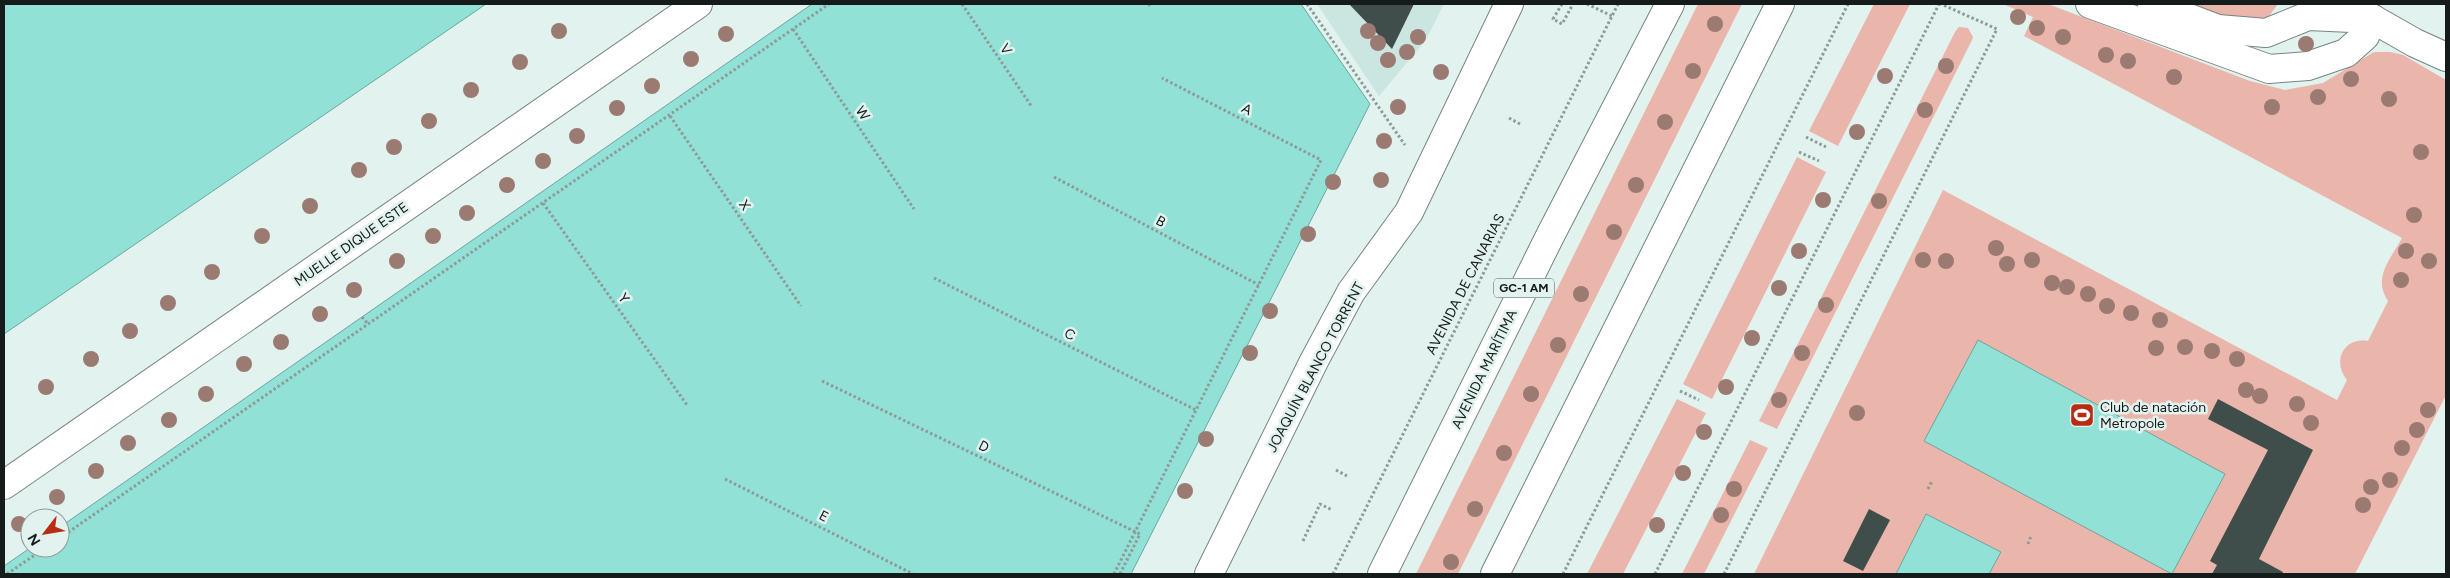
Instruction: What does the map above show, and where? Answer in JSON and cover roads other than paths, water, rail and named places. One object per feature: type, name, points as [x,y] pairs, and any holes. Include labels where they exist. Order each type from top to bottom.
[{"type":"main road","name":"MUELLE DIQUE ESTE","points":[[4,485],[698,4]]},
{"type":"main road","name":"JOAQUÍN BLANCO TORRENT","points":[[1209,574],[1314,361],[1351,292],[1409,212],[1509,4]]},
{"type":"main road","name":"AVENIDA MARÍTIMA","points":[[1382,574],[1551,234],[1670,4]]},
{"type":"main road","points":[[1495,574],[1780,4]]},
{"type":"main road","points":[[2090,4],[2269,69],[2308,66],[2346,53],[2364,36],[2373,19]]},
{"type":"main road","points":[[2152,4],[2218,29],[2266,33],[2308,16],[2373,19]]},
{"type":"main road","points":[[2348,4],[2415,43],[2446,57]]},
{"type":"main road","points":[[2415,43],[2446,38]]},
{"type":"water","points":[[4,4],[486,4],[4,334]]},
{"type":"water","points":[[812,4],[1301,4],[1370,104],[1131,574],[4,574],[4,566],[20,555],[20,558],[70,558],[70,520]]},
{"type":"water","points":[[1978,340],[2225,474],[2172,574],[1924,441]]},
{"type":"water","points":[[1926,514],[2001,552],[1989,574],[1896,574]]},
{"type":"place","name":"Club de natación Metropole","points":[[2082,415]]}]
